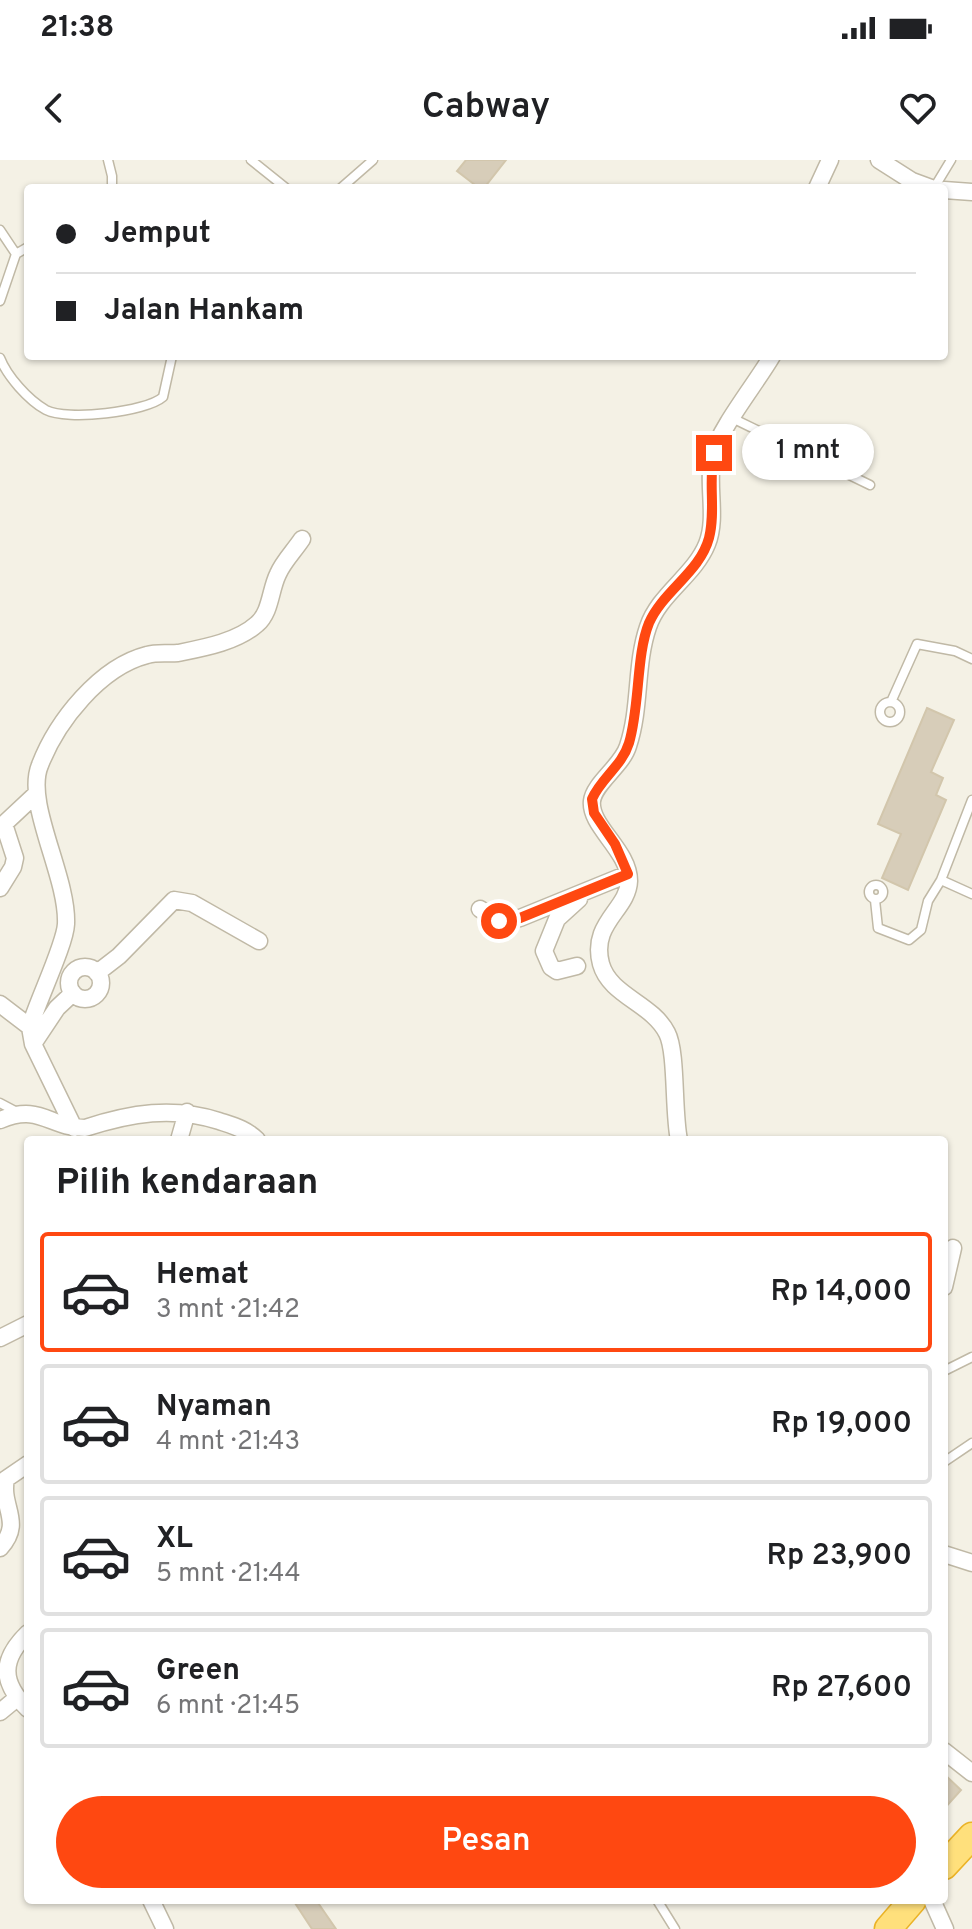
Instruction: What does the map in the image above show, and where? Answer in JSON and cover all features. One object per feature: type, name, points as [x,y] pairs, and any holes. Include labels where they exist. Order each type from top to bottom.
[{"type":"highway","points":[[948,1862],[972,1836]]},
{"type":"highway","points":[[888,1929],[910,1904]]},
{"type":"street","points":[[819,184],[830,160]]},
{"type":"street","points":[[879,160],[921,184]]},
{"type":"street","points":[[948,190],[972,192]]},
{"type":"street","points":[[679,1136],[668,1034],[648,1010],[611,982],[601,964],[604,927],[627,891],[628,874],[615,844],[594,813],[592,799],[628,748],[650,622],[662,601],[698,559],[708,540],[712,458],[721,435],[769,360]]},
{"type":"street","points":[[31,1035],[66,925],[61,887],[35,795],[36,775],[45,754],[61,725],[87,695],[109,674],[133,659],[230,640],[259,623],[278,574],[302,539]]},
{"type":"street","points":[[0,888],[15,858],[4,824],[35,795]]},
{"type":"street","points":[[480,909],[490,918],[510,920],[628,874]]},
{"type":"street","points":[[577,966],[565,971],[553,969],[545,956],[544,944],[557,919],[590,889]]},
{"type":"street","points":[[31,1035],[73,993],[82,999],[92,997],[100,989],[97,973],[119,956],[174,900],[192,903],[259,941]]},
{"type":"street","points":[[0,1004],[31,1035],[74,1128]]},
{"type":"street","points":[[0,1120],[18,1112],[42,1115],[74,1128],[156,1111],[187,1112],[248,1131],[253,1136]]},
{"type":"street","points":[[180,1136],[187,1112]]},
{"type":"street","points":[[948,1270],[953,1248]]},
{"type":"street","points":[[0,1338],[24,1326]]},
{"type":"street","points":[[0,1548],[9,1538],[12,1523],[4,1489],[6,1479],[24,1467]]},
{"type":"street","points":[[948,1555],[972,1563]]},
{"type":"street","points":[[0,1712],[23,1703],[8,1679],[6,1662],[13,1648],[24,1637]]},
{"type":"street","points":[[948,1754],[972,1773]]},
{"type":"street","points":[[153,1904],[165,1929]]},
{"type":"street","points":[[934,1904],[945,1929]]},
{"type":"lane","points":[[108,160],[112,184]]},
{"type":"lane","points":[[251,160],[281,184]]},
{"type":"lane","points":[[346,184],[373,160]]},
{"type":"lane","points":[[936,184],[951,160]]},
{"type":"lane","points":[[0,230],[16,254]]},
{"type":"lane","points":[[0,301],[16,254],[24,249]]},
{"type":"lane","points":[[0,358],[45,409],[69,414],[121,411],[158,401],[163,397],[171,360]]},
{"type":"lane","points":[[732,418],[870,485]]},
{"type":"lane","points":[[891,702],[917,644],[955,651],[972,659]]},
{"type":"lane","points":[[875,900],[878,928],[909,940],[921,930],[928,901],[941,880],[972,800]]},
{"type":"lane","points":[[941,880],[972,894]]},
{"type":"lane","points":[[0,1103],[18,1112]]},
{"type":"lane","points":[[948,1369],[972,1357]]},
{"type":"lane","points":[[948,1459],[972,1443]]},
{"type":"lane","points":[[659,1904],[675,1929]]},
{"type":"building","points":[[466,160],[506,160],[487,184],[474,184],[457,171]]},
{"type":"building","points":[[927,708],[954,720],[931,772],[943,778],[936,795],[946,800],[908,890],[882,878],[901,834],[878,824]]},
{"type":"building","points":[[948,1778],[961,1790],[948,1805]]},
{"type":"building","points":[[296,1904],[319,1904],[336,1929],[312,1929]]},
{"type":"route","points":[[499,921],[520,918],[628,874],[620,852],[594,813],[592,799],[628,748],[636,717],[642,657],[650,622],[662,601],[698,559],[708,540],[714,453]]}]
